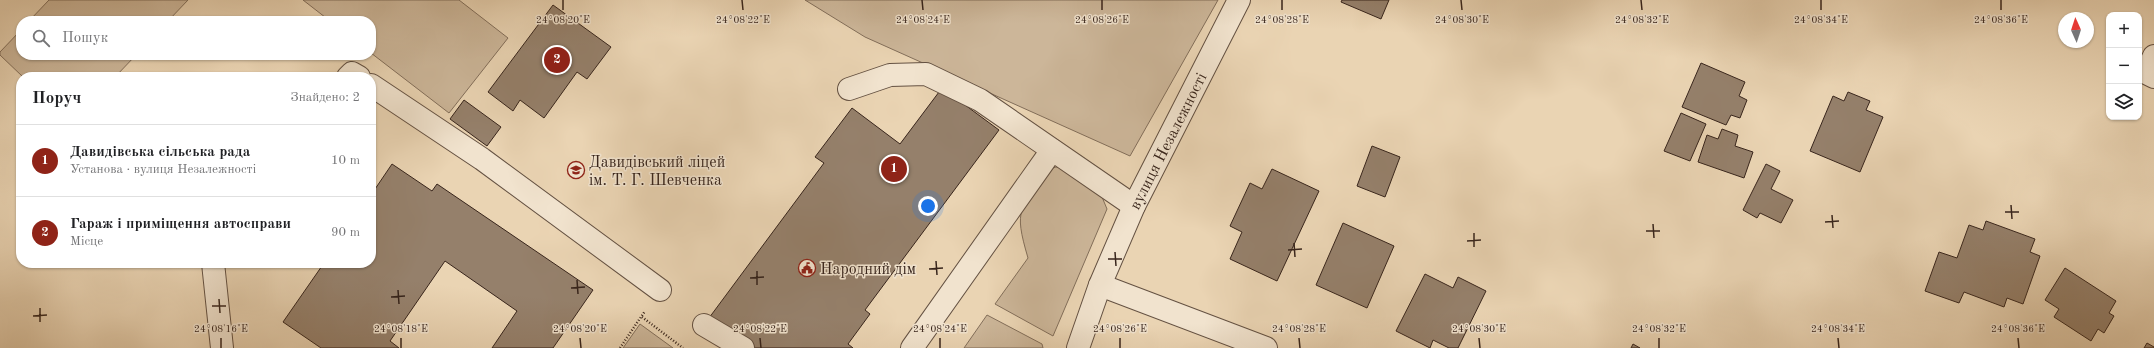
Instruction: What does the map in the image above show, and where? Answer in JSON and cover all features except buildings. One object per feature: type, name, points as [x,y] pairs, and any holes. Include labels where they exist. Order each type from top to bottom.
[{"type":"street","name":"вулиця Незалежності","points":[[1078,348],[1100,285],[1134,206],[1239,0]]},
{"type":"street","points":[[2154,56],[2146,72],[2154,76]]},
{"type":"street","points":[[849,89],[890,75],[926,74],[980,100],[1134,206]]},
{"type":"street","points":[[376,88],[482,159],[660,290]]},
{"type":"street","points":[[912,348],[1052,150]]},
{"type":"street","points":[[214,268],[222,348]]},
{"type":"street","points":[[1100,285],[1266,348]]},
{"type":"street","points":[[704,325],[743,348]]},
{"type":"path","points":[[620,348],[660,290]]},
{"type":"path","points":[[642,317],[682,348]]},
{"type":"shaded area","points":[[49,0],[188,0],[173,16],[34,16]]},
{"type":"shaded area","points":[[303,0],[459,0],[508,38],[449,113],[376,57],[376,16],[324,16]]},
{"type":"shaded area","points":[[805,0],[1218,0],[1130,156],[865,37]]},
{"type":"shaded area","points":[[16,35],[16,60],[131,60],[120,72],[18,72],[0,55],[0,52]]},
{"type":"shaded area","points":[[1056,167],[1062,168],[1102,197],[1107,209],[1053,336],[995,304],[1028,258],[1021,228],[1020,218],[1022,210],[1032,193],[1050,169]]},
{"type":"shaded area","points":[[987,315],[1042,344],[1043,348],[964,348]]},
{"type":"shaded area","points":[[640,324],[673,348],[623,348]]},
{"type":"place","name":"Гараж і приміщення автосправи","points":[[557,60]]},
{"type":"place","name":"Давидівська сільська рада","points":[[894,169]]},
{"type":"place","name":"Давидівський ліцей ім. Т. Г. Шевченка","points":[[576,170]]},
{"type":"place","name":"Народний дім","points":[[807,268]]}]
